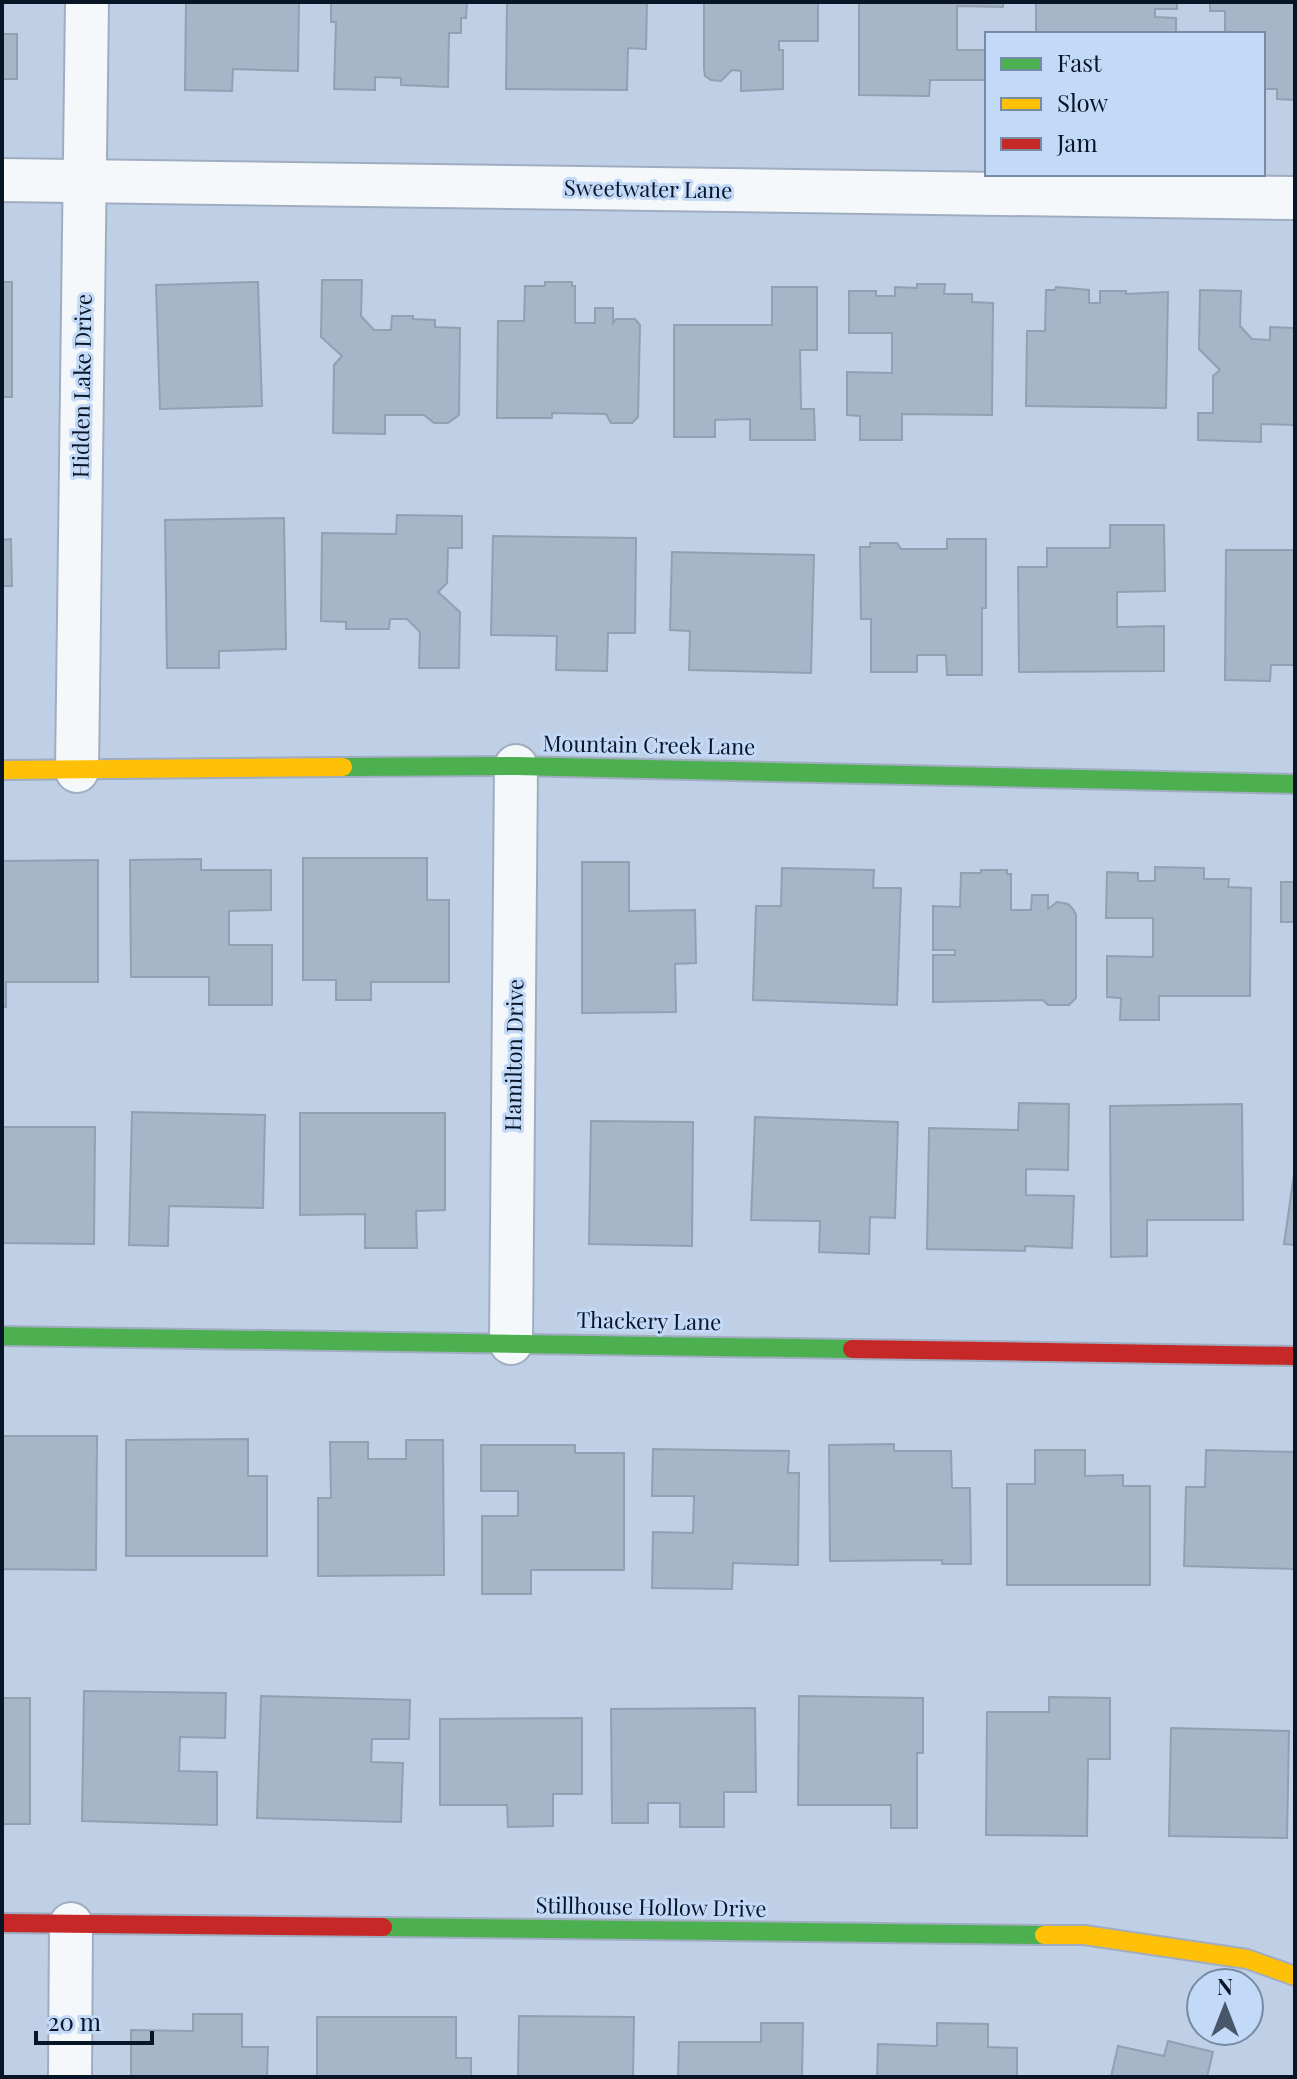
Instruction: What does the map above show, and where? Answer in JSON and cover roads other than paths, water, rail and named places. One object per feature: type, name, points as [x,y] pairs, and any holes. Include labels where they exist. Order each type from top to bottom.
[{"type":"street","name":"Hidden Lake Drive","points":[[77,771],[87,2]]},
{"type":"street","name":"Sweetwater Lane","points":[[2,180],[1295,198]]},
{"type":"street","name":"Mountain Creek Lane","points":[[2,770],[516,766],[1295,784]]},
{"type":"street","name":"Hamilton Drive","points":[[511,1343],[516,766]]},
{"type":"street","name":"Thackery Lane","points":[[2,1336],[1295,1356]]},
{"type":"street","name":"Stillhouse Hollow Drive","points":[[2,1923],[1084,1935],[1247,1959],[1295,1976]]},
{"type":"street","points":[[70,2077],[71,1924]]}]
